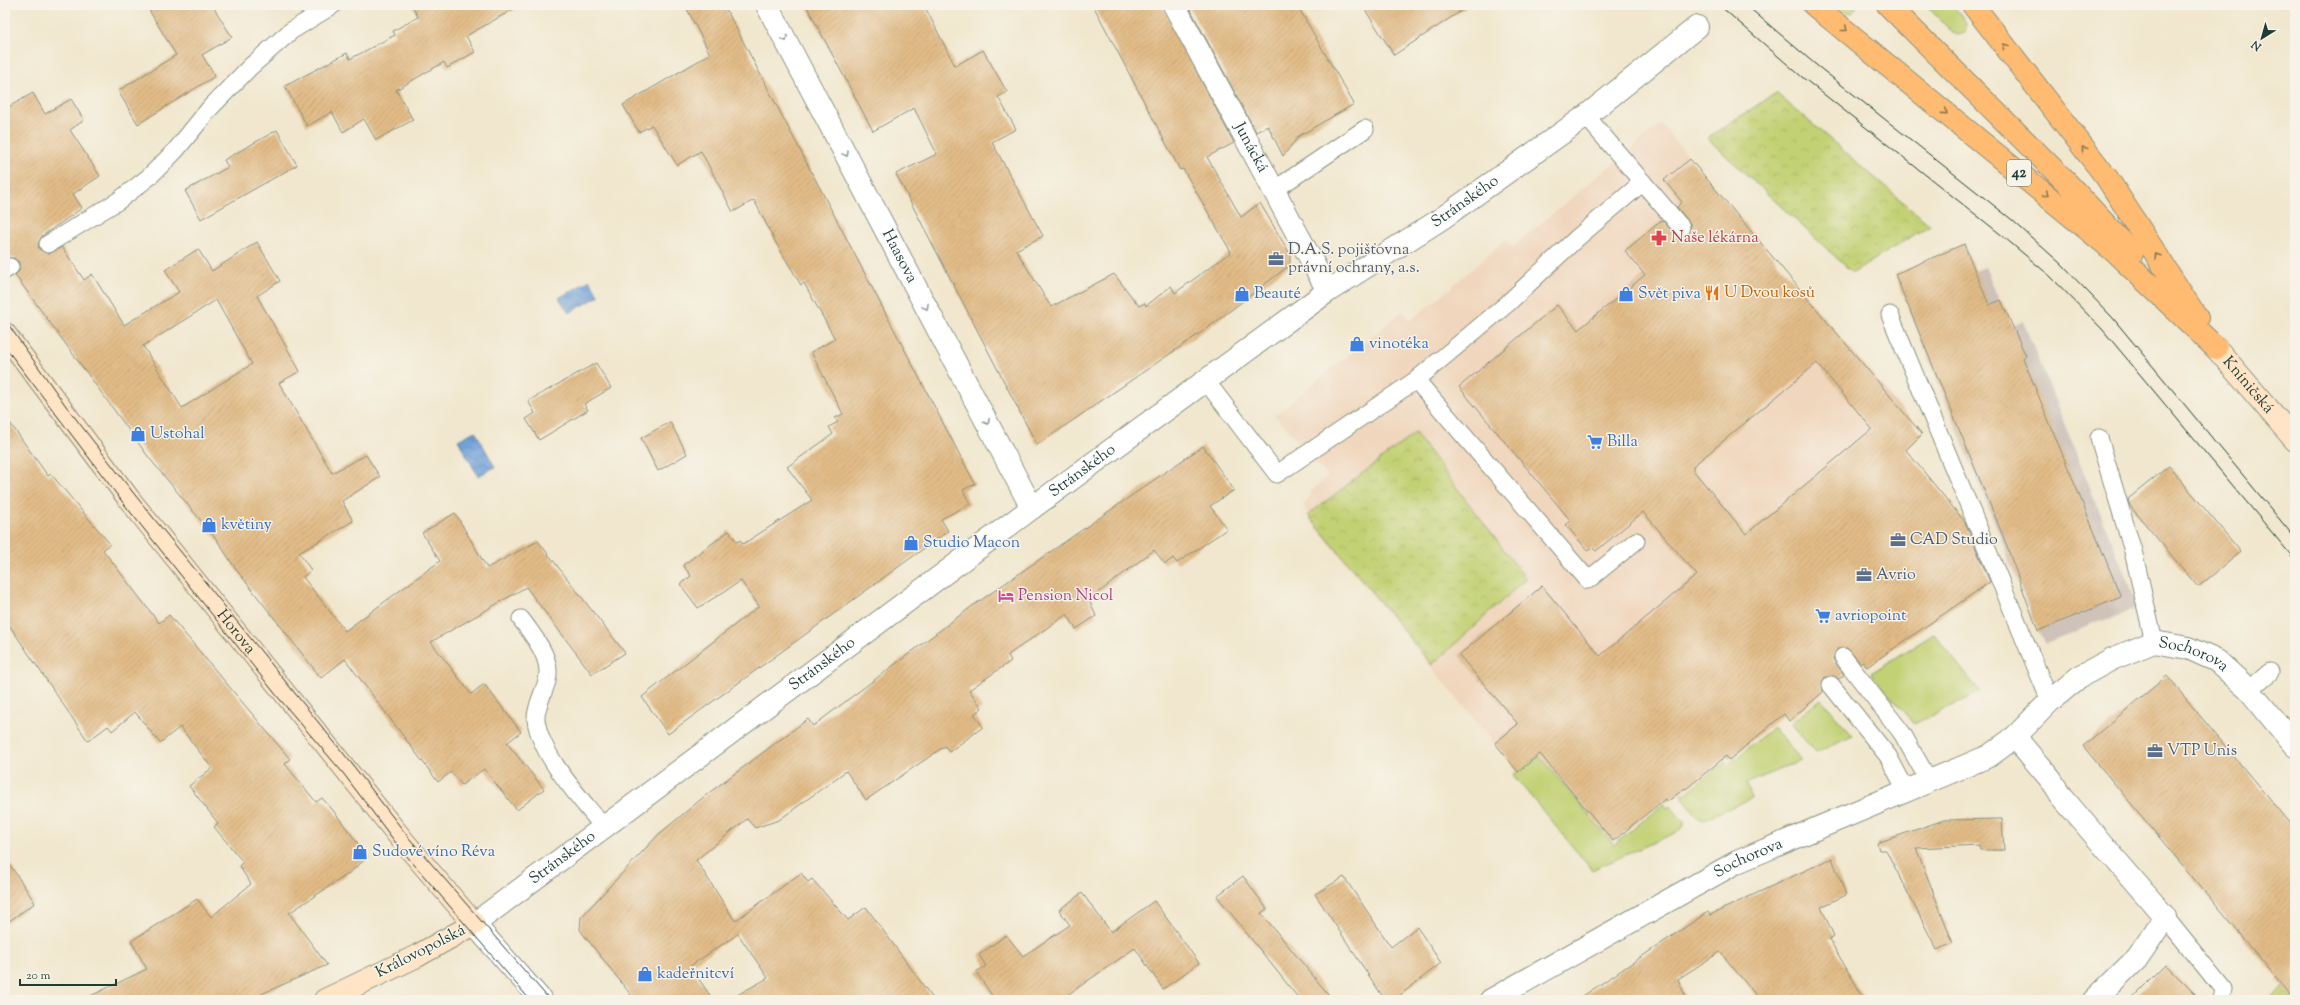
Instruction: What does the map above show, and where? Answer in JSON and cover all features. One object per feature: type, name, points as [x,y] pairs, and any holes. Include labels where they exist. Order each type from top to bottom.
[{"type":"highway","name":"42","points":[[1814,5],[2114,251],[2216,348]]},
{"type":"highway","name":"42","points":[[1888,5],[2108,224],[2216,348]]},
{"type":"highway","points":[[1973,5],[2107,178],[2216,348]]},
{"type":"street","name":"Haasova","points":[[767,5],[1032,508]]},
{"type":"street","name":"Junácká","points":[[1174,5],[1328,291]]},
{"type":"street","name":"Stránského","points":[[474,924],[1032,508],[1328,291],[1441,219],[1586,116],[1697,27]]},
{"type":"street","name":"Horova","points":[[9,348],[404,842],[474,924]]},
{"type":"street","name":"Kníničská","points":[[2216,348],[2295,440]]},
{"type":"street","name":"Sochorova","points":[[1491,1000],[1737,862],[1989,756],[2015,737],[2050,701],[2080,677],[2112,659],[2154,642],[2188,648],[2217,660],[2249,690],[2295,746]]},
{"type":"street","points":[[2015,737],[2051,780],[2061,796],[2165,917],[2138,957],[2094,1000]]},
{"type":"street","name":"Královopolská","points":[[325,1000],[417,956],[474,924]]},
{"type":"street","points":[[474,924],[541,1000]]},
{"type":"lane","points":[[48,244],[118,201],[149,177],[176,150],[210,108],[250,67],[291,31],[333,5]]},
{"type":"lane","points":[[1586,116],[1681,226]]},
{"type":"lane","points":[[1274,190],[1365,129]]},
{"type":"lane","points":[[1206,381],[1277,474],[1416,380],[1508,304],[1577,238],[1643,182]]},
{"type":"lane","points":[[1890,315],[2050,701]]},
{"type":"lane","points":[[1416,380],[1588,580],[1636,541]]},
{"type":"lane","points":[[2099,438],[2133,551],[2154,642]]},
{"type":"lane","points":[[521,619],[542,649],[549,673],[536,718],[542,739],[555,763],[604,828]]},
{"type":"lane","points":[[1842,657],[1902,732],[1929,781]]},
{"type":"lane","points":[[2249,690],[2270,672]]},
{"type":"lane","points":[[1831,685],[1888,756],[1906,790]]},
{"type":"lane","points":[[2165,917],[2223,989],[2221,1000]]},
{"type":"shaded area","points":[[1661,124],[1922,434],[1906,450],[1518,772],[1310,520],[1304,506],[1312,491],[1327,476],[1275,415],[1403,311],[1410,320],[1439,298],[1505,240],[1512,247]]},
{"type":"shaded area","points":[[1964,244],[1975,271],[1985,267],[2012,327],[2023,321],[2138,607],[2045,643],[2038,631],[1895,274]]},
{"type":"green space","points":[[1837,5],[1855,5],[1856,8],[1852,13],[1846,12]]},
{"type":"green space","points":[[1926,5],[1952,5],[1965,21],[1965,33],[1958,35],[1953,33]]},
{"type":"green space","points":[[1776,93],[1930,225],[1853,273],[1707,138]]},
{"type":"green space","points":[[1415,433],[1526,579],[1432,665],[1308,515]]},
{"type":"green space","points":[[1934,634],[1980,692],[1914,724],[1871,673]]},
{"type":"green space","points":[[1821,699],[1853,736],[1815,753],[1791,723]]},
{"type":"green space","points":[[1773,727],[1801,760],[1746,784],[1752,798],[1703,820],[1696,816],[1681,794],[1683,792],[1685,794],[1725,761],[1728,765]]},
{"type":"green space","points":[[1539,755],[1614,845],[1664,803],[1667,808],[1670,806],[1684,822],[1684,826],[1681,830],[1592,870],[1513,775]]},
{"type":"green space","points":[[2284,986],[2295,1000],[2269,1000]]},
{"type":"water","points":[[590,280],[599,296],[569,313],[559,298]]},
{"type":"water","points":[[475,431],[495,467],[478,476],[458,440]]},
{"type":"building","points":[[146,5],[212,5],[232,37],[202,55],[215,76],[138,124],[118,91],[176,55]]},
{"type":"building","points":[[412,5],[521,5],[466,36],[475,52],[447,68],[444,62],[396,90],[413,120],[376,140],[364,119],[343,132],[332,112],[307,126],[285,86],[347,53],[350,59],[395,35],[393,31],[418,17]]},
{"type":"building","points":[[685,5],[724,5],[975,484],[963,490],[970,504],[941,519],[948,531],[668,734],[642,697],[759,606],[741,581],[698,608],[680,584],[691,576],[683,565],[729,531],[737,542],[740,540],[743,544],[812,500],[787,467],[833,434],[829,427],[838,422],[835,418],[843,414],[811,352],[835,339],[804,283],[801,285],[776,243],[754,200],[733,212],[701,151],[677,165],[652,125],[639,132],[623,105],[710,54]]},
{"type":"building","points":[[806,5],[924,5],[955,66],[983,50],[1007,92],[998,97],[1016,129],[992,142],[1043,236],[1016,250],[1051,307],[1114,274],[1139,306],[1145,303],[1146,306],[1171,286],[1175,293],[1231,252],[1183,169],[1180,170],[1093,5],[1162,5],[1234,143],[1207,157],[1241,217],[1260,203],[1290,254],[1290,265],[1209,327],[1037,445],[896,174],[937,154],[914,108],[873,131]]},
{"type":"building","points":[[1188,5],[1297,5],[1354,104],[1299,136],[1283,156],[1268,126],[1256,132]]},
{"type":"building","points":[[1362,5],[1470,5],[1394,55]]},
{"type":"building","points":[[33,93],[45,114],[71,99],[84,120],[70,130],[100,176],[73,194],[82,208],[42,236],[38,244],[39,249],[49,254],[62,247],[84,280],[92,274],[124,325],[179,292],[165,270],[198,249],[212,271],[257,242],[280,281],[257,296],[300,371],[279,383],[332,473],[366,455],[380,477],[342,501],[353,521],[299,553],[311,570],[303,577],[345,631],[440,561],[422,533],[455,513],[487,568],[538,541],[625,653],[592,674],[526,587],[431,642],[471,694],[484,684],[521,732],[507,743],[544,789],[517,810],[484,769],[462,785],[451,772],[438,782],[345,659],[321,678],[235,568],[217,540],[150,459],[15,275],[19,271],[19,262],[14,258],[5,258],[5,109]],"holes":[[[216,300],[252,364],[182,408],[143,346]]]},
{"type":"building","points":[[277,130],[297,165],[201,219],[185,191],[228,167],[224,160]]},
{"type":"building","points":[[1690,159],[1922,434],[1906,450],[1965,522],[1990,582],[1867,667],[1863,661],[1860,663],[1847,648],[1837,649],[1833,659],[1844,675],[1839,679],[1834,676],[1825,677],[1822,682],[1823,692],[1789,721],[1784,714],[1729,760],[1726,756],[1686,789],[1685,788],[1667,802],[1665,799],[1613,841],[1540,754],[1518,772],[1495,743],[1518,724],[1459,655],[1542,586],[1600,656],[1697,575],[1643,512],[1596,551],[1593,548],[1588,551],[1566,525],[1571,521],[1459,387],[1557,305],[1578,330],[1645,275],[1625,251],[1662,220],[1677,236],[1688,234],[1691,225],[1677,207],[1682,202],[1664,180]],"holes":[[[1817,363],[1872,429],[1746,534],[1693,470],[1693,466]]]},
{"type":"building","points":[[1964,244],[1989,305],[2001,300],[2026,356],[2023,358],[2121,597],[2038,631],[2003,536],[1895,274]]},
{"type":"building","points":[[596,363],[611,388],[584,404],[588,410],[539,440],[526,419],[535,413],[528,401]]},
{"type":"building","points":[[5,416],[48,476],[51,474],[110,544],[103,550],[159,623],[169,615],[290,759],[285,764],[316,802],[322,798],[368,857],[348,874],[289,913],[327,965],[248,1000],[82,1000],[147,969],[131,941],[197,899],[211,917],[251,884],[239,866],[243,862],[214,827],[218,823],[189,786],[212,768],[180,727],[160,743],[135,712],[112,731],[108,726],[88,741],[5,619]]},
{"type":"building","points":[[670,422],[687,454],[658,471],[641,438]]},
{"type":"building","points":[[1203,446],[1234,490],[1210,506],[1227,529],[1177,563],[1173,558],[1165,564],[1154,550],[1089,600],[1096,616],[1076,629],[1067,614],[1008,655],[1011,661],[969,690],[982,708],[974,714],[983,727],[949,752],[945,746],[866,800],[846,771],[779,820],[755,828],[747,819],[696,860],[735,921],[801,873],[808,882],[812,879],[848,920],[866,907],[934,1000],[728,1000],[768,978],[738,934],[690,966],[713,1000],[635,1000],[580,930],[581,917],[658,835],[706,795],[808,719],[813,726],[971,607]]},
{"type":"building","points":[[2169,466],[2241,552],[2198,587],[2130,506],[2128,499]]},
{"type":"building","points":[[2167,676],[2295,830],[2295,1000],[2083,746]]},
{"type":"building","points":[[2002,819],[2004,850],[1980,850],[1979,845],[1916,848],[1953,943],[1937,950],[1886,850],[1879,850],[1877,843],[1944,820]]},
{"type":"building","points":[[5,857],[35,903],[5,924]]},
{"type":"building","points":[[1832,858],[1846,895],[1821,907],[1834,936],[1829,939],[1865,1000],[1760,1000],[1720,952],[1678,979],[1687,1000],[1577,1000],[1708,912],[1710,915]]},
{"type":"building","points":[[1243,876],[1267,909],[1261,913],[1333,1000],[1300,1000],[1217,896]]},
{"type":"building","points":[[1344,877],[1391,947],[1417,927],[1441,963],[1394,1000],[1385,1000],[1315,894]]},
{"type":"building","points":[[1082,893],[1111,932],[1154,901],[1199,963],[1163,989],[1135,948],[1060,1000],[995,1000],[976,972],[986,966],[979,955],[1006,935],[1023,956],[1070,925],[1059,910]]},
{"type":"building","points":[[2166,965],[2201,1000],[2131,1000]]},
{"type":"tram line","points":[[1719,5],[1802,77],[1999,233],[2050,276],[2102,329],[2295,560]]},
{"type":"tram line","points":[[1746,5],[1815,64],[2011,219],[2061,264],[2112,317],[2295,538]]},
{"type":"tram line","points":[[5,320],[66,406],[135,495],[352,764],[409,838],[550,1000]]},
{"type":"tram line","points":[[5,347],[124,504],[277,696],[343,773],[399,847],[530,1000]]},
{"type":"place","name":"Naše lékárna","points":[[1659,238]]},
{"type":"place","name":"D.A.S. pojišťovna právní ochrany, a.s.","points":[[1276,259]]},
{"type":"place","name":"U Dvou kosů","points":[[1712,293]]},
{"type":"place","name":"Beauté","points":[[1242,294]]},
{"type":"place","name":"Svět piva","points":[[1626,294]]},
{"type":"place","name":"vinotéka","points":[[1357,344]]},
{"type":"place","name":"Ustohal","points":[[138,434]]},
{"type":"place","name":"Billa","points":[[1595,442]]},
{"type":"place","name":"květiny","points":[[209,525]]},
{"type":"place","name":"CAD Studio","points":[[1898,540]]},
{"type":"place","name":"Studio Macon","points":[[911,543]]},
{"type":"place","name":"Avrio","points":[[1864,575]]},
{"type":"place","name":"Pension Nicol","points":[[1006,596]]},
{"type":"place","name":"avriopoint","points":[[1823,616]]},
{"type":"place","name":"VTP Unis","points":[[2155,751]]},
{"type":"place","name":"Sudové víno Réva","points":[[360,852]]},
{"type":"place","name":"kadeřnitcví","points":[[645,974]]}]
